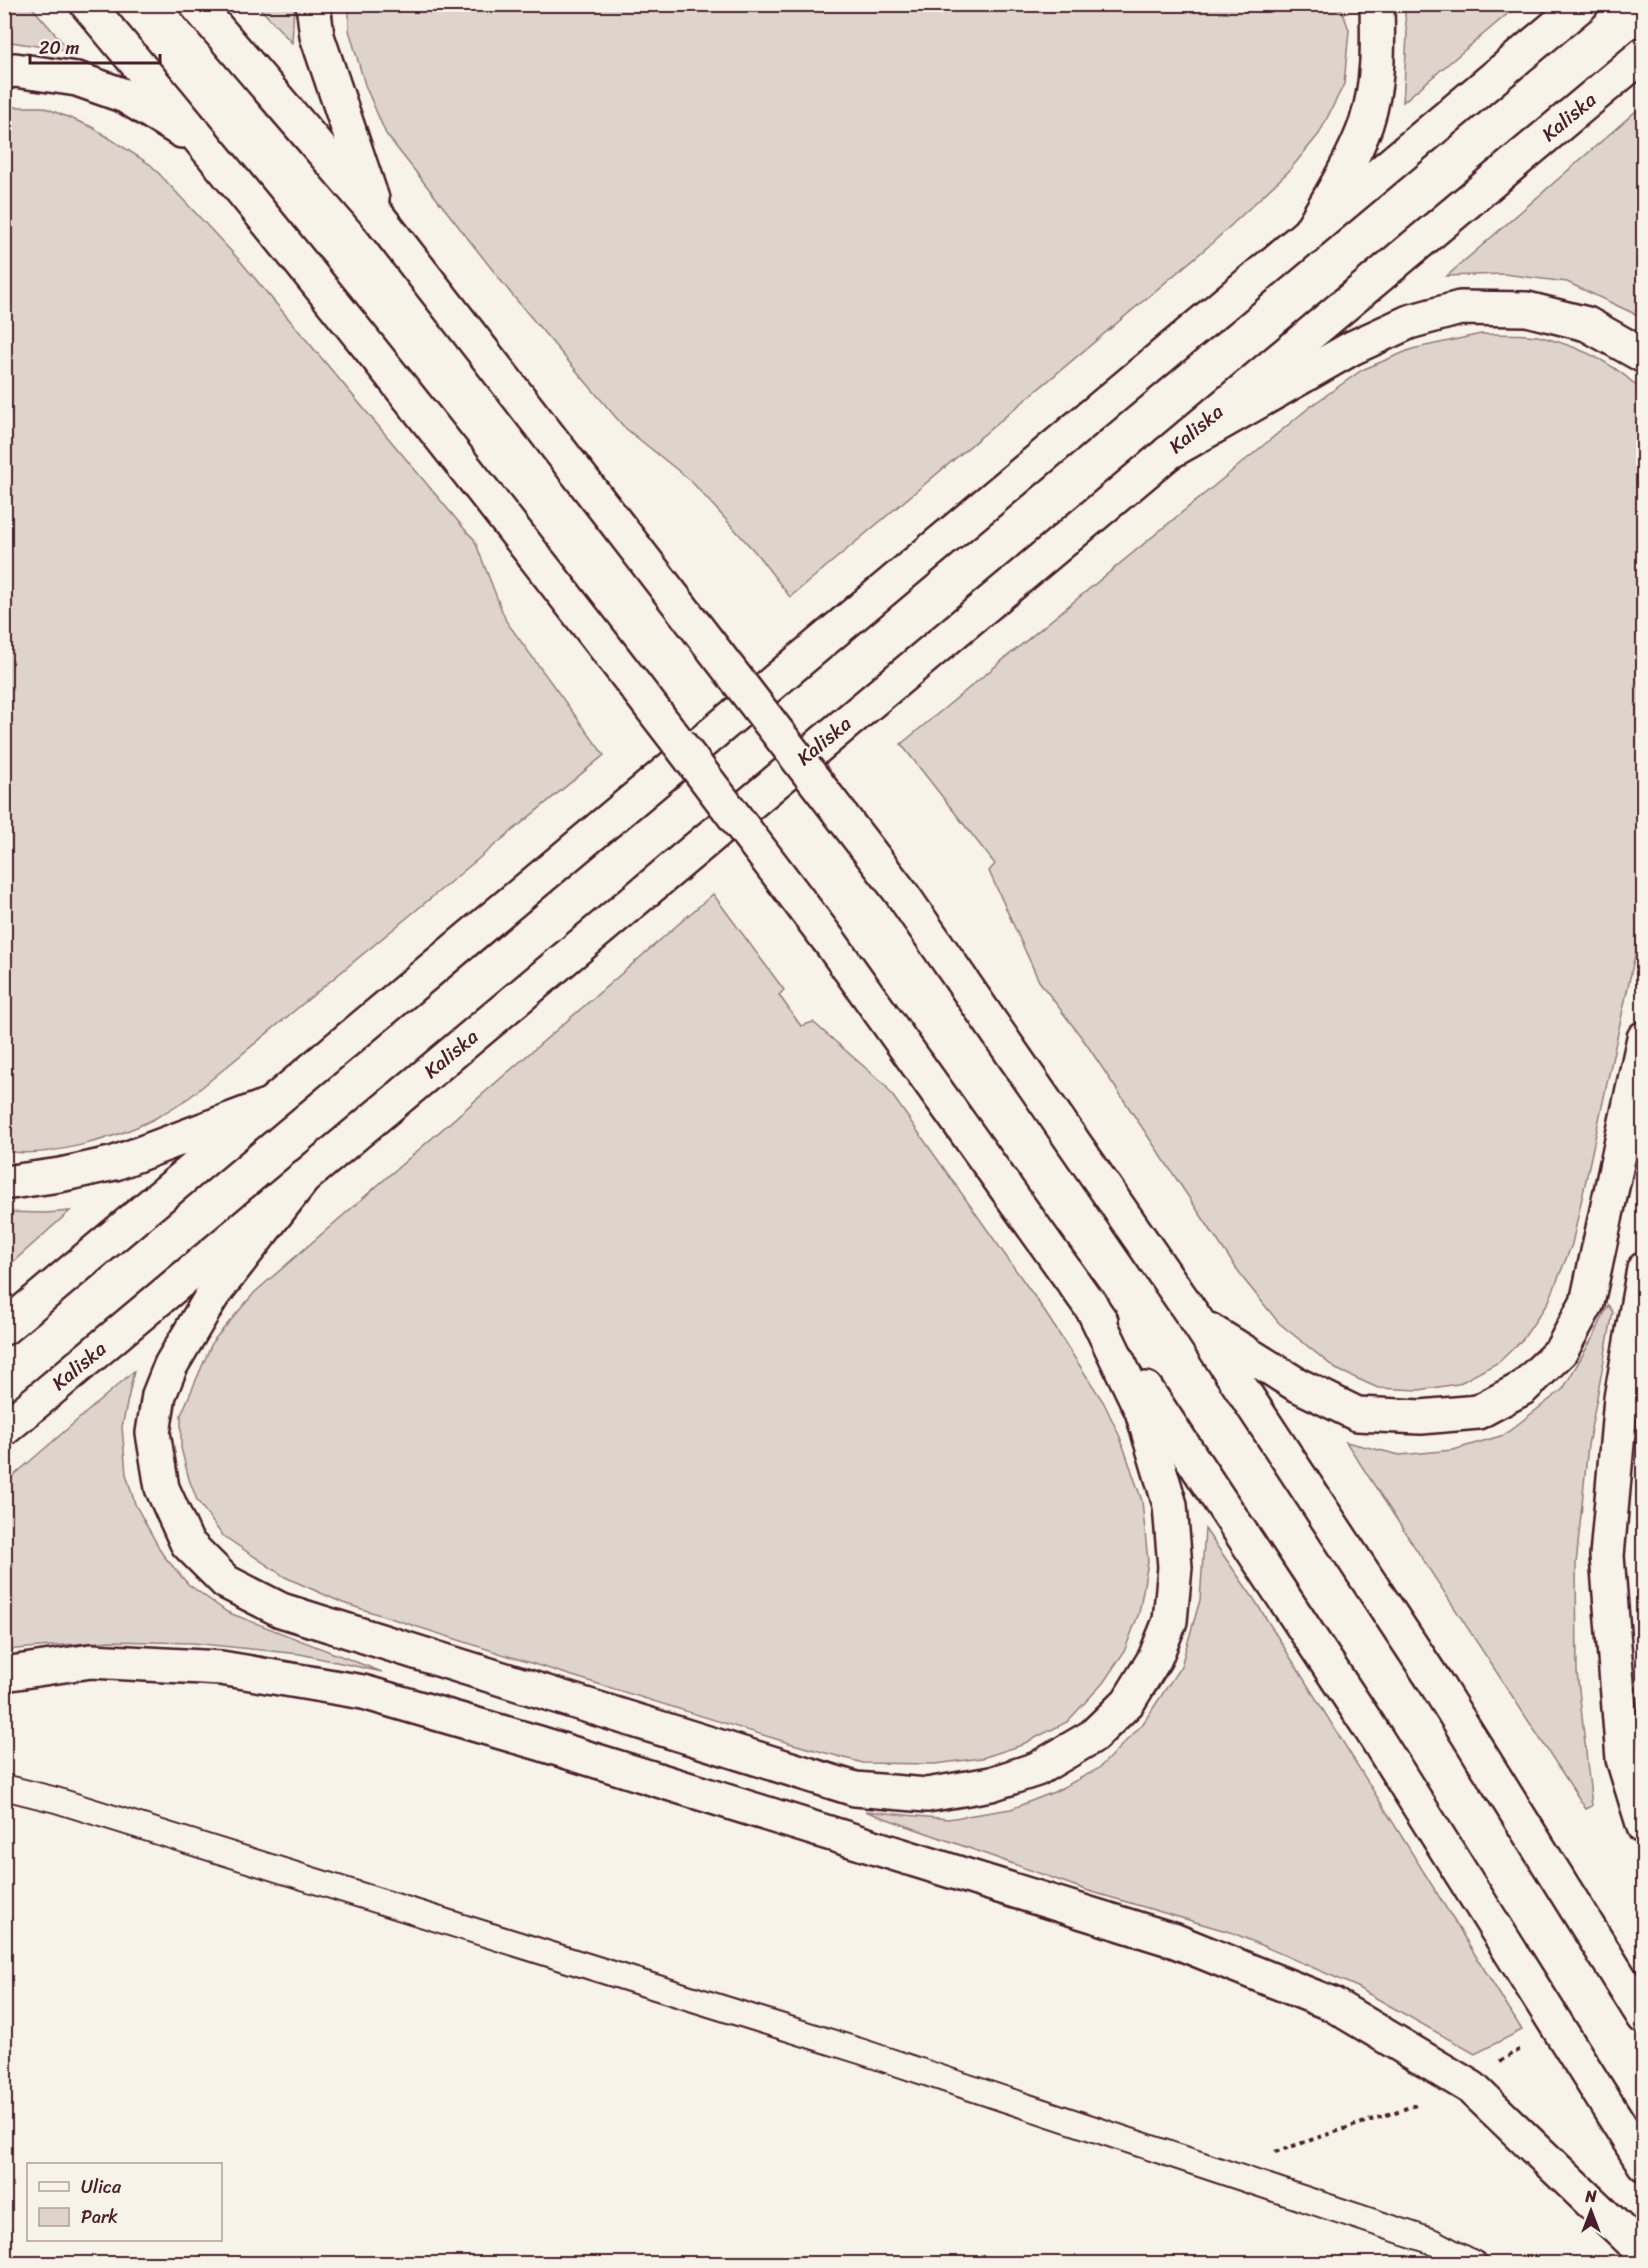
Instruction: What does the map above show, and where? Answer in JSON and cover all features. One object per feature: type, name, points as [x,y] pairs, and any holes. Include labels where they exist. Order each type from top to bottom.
[{"type":"main road","points":[[87,4],[207,146],[551,576],[830,942],[1090,1303],[1370,1728],[1644,2164]]},
{"type":"main road","points":[[196,4],[377,215],[902,894],[1199,1324],[1435,1682],[1644,2017]]},
{"type":"main road","points":[[313,4],[317,36],[377,215]]},
{"type":"main road","points":[[1306,238],[1337,184],[1366,123],[1378,62],[1377,4]]},
{"type":"main road","points":[[4,1328],[1306,238],[1582,4]]},
{"type":"main road","name":"Kaliska","points":[[4,1429],[1644,54]]},
{"type":"main road","points":[[4,72],[15,70],[77,79],[124,96],[207,146]]},
{"type":"main road","points":[[1168,453],[1352,348],[1409,322],[1460,308],[1527,309],[1587,324],[1644,356]]},
{"type":"main road","points":[[1199,1324],[1296,1384],[1357,1414],[1421,1417],[1478,1412],[1523,1388],[1561,1351],[1587,1303],[1644,1038]]},
{"type":"main road","points":[[4,1183],[60,1175],[115,1163],[269,1105]]},
{"type":"main road","points":[[305,1176],[213,1296],[171,1365],[159,1395],[153,1433],[162,1488],[187,1543],[226,1582],[281,1610],[855,1789],[927,1796],[991,1784],[1037,1769],[1093,1736],[1128,1702],[1155,1658],[1170,1622],[1175,1567],[1170,1505],[1142,1411],[1090,1303]]},
{"type":"main road","points":[[1644,1269],[1621,1398],[1607,1556],[1623,1759],[1644,1827]]},
{"type":"main road","points":[[4,1674],[91,1661],[221,1668],[363,1692],[550,1746],[1173,1940],[1332,2004],[1472,2088],[1644,2253]]},
{"type":"lane","points":[[4,1787],[67,1803],[862,2052],[1431,2241],[1475,2264]]},
{"type":"path","points":[[1220,2170],[1424,2102]]},
{"type":"green space","points":[[5,4],[30,5],[70,51],[5,41]]},
{"type":"green space","points":[[349,4],[1340,4],[1349,30],[1344,84],[1319,134],[1288,172],[1210,245],[790,597],[756,553],[691,481],[624,427],[513,296],[386,134],[365,85],[349,30]]},
{"type":"green space","points":[[1404,4],[1518,5],[1403,102],[1407,36]]},
{"type":"green space","points":[[257,5],[294,5],[292,43]]},
{"type":"green space","points":[[1643,105],[1643,319],[1567,282],[1504,274],[1447,276]]},
{"type":"green space","points":[[4,107],[43,107],[92,127],[151,165],[242,263],[474,539],[506,621],[604,755],[190,1097],[154,1119],[101,1140],[60,1149],[21,1153],[4,1151]]},
{"type":"green space","points":[[1481,334],[1542,337],[1584,351],[1622,373],[1643,393],[1643,918],[1572,1244],[1549,1301],[1523,1339],[1499,1362],[1458,1384],[1419,1390],[1378,1388],[1336,1369],[1279,1323],[1242,1277],[1085,1042],[1039,981],[989,871],[995,864],[901,744],[1311,406],[1362,370],[1412,349]]},
{"type":"green space","points":[[713,894],[784,990],[779,995],[801,1026],[813,1022],[885,1085],[1039,1303],[1104,1403],[1120,1437],[1142,1501],[1148,1562],[1139,1613],[1124,1652],[1103,1683],[1067,1722],[1019,1746],[982,1758],[935,1764],[863,1763],[789,1743],[343,1603],[285,1577],[222,1535],[197,1500],[189,1479],[181,1448],[181,1415],[213,1341],[255,1292]]},
{"type":"green space","points":[[70,1211],[5,1269],[5,1212]]},
{"type":"green space","points":[[1608,1305],[1613,1312],[1588,1445],[1576,1564],[1577,1672],[1592,1806],[1586,1809],[1346,1442],[1400,1455],[1453,1450],[1504,1435],[1563,1389],[1595,1334]]},
{"type":"green space","points":[[134,1371],[122,1427],[126,1474],[135,1504],[163,1555],[188,1584],[227,1612],[382,1672],[300,1654],[193,1643],[110,1641],[5,1650],[5,1483]]},
{"type":"green space","points":[[1205,1529],[1254,1599],[1522,2030],[1475,2054],[1353,1985],[1233,1933],[1089,1891],[865,1811],[948,1819],[1011,1809],[1054,1792],[1098,1769],[1142,1725],[1181,1666],[1200,1600]]}]
